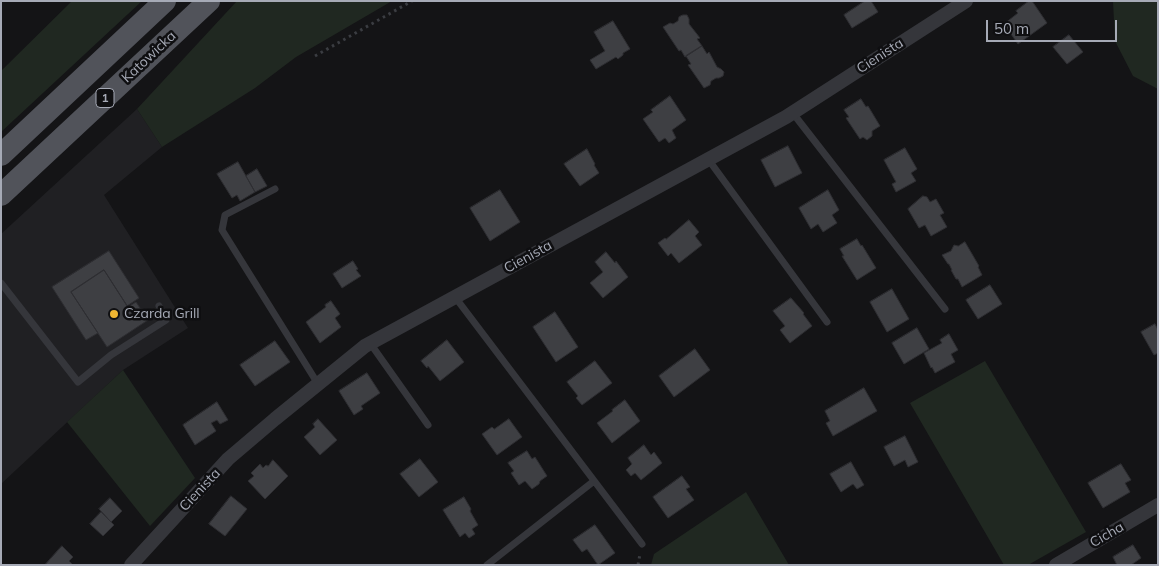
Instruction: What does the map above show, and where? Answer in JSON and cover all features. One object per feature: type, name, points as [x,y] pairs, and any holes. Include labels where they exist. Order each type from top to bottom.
[{"type":"main road","name":"1","points":[[1,155],[165,1]]},
{"type":"main road","name":"Katowicka","points":[[1,195],[209,1]]},
{"type":"street","name":"Cienista","points":[[131,565],[228,459],[370,343],[792,112],[966,1]]},
{"type":"street","name":"Cicha","points":[[1056,565],[1158,505]]},
{"type":"lane","points":[[792,112],[945,309]]},
{"type":"lane","points":[[708,159],[827,322]]},
{"type":"lane","points":[[275,189],[225,216],[222,230],[318,384]]},
{"type":"lane","points":[[1,283],[78,382],[111,356],[166,320],[158,306]]},
{"type":"lane","points":[[1,298],[8,292]]},
{"type":"lane","points":[[455,297],[642,544]]},
{"type":"lane","points":[[370,343],[428,425]]},
{"type":"lane","points":[[487,565],[594,481]]},
{"type":"path","points":[[315,56],[412,1]]},
{"type":"shaded area","points":[[72,1],[142,1],[1,132],[1,71]]},
{"type":"shaded area","points":[[237,1],[392,1],[296,57],[255,88],[162,147],[137,109]]},
{"type":"shaded area","points":[[1113,1],[1158,1],[1158,89],[1133,76],[1115,41]]},
{"type":"shaded area","points":[[137,109],[162,147],[104,195],[188,328],[123,370],[1,484],[1,234]]},
{"type":"shaded area","points":[[985,361],[1086,532],[1028,565],[1004,565],[910,403]]},
{"type":"shaded area","points":[[123,370],[195,478],[150,526],[67,422]]},
{"type":"shaded area","points":[[746,492],[789,565],[651,565],[654,554]]},
{"type":"building","points":[[865,1],[871,1],[878,12],[852,28],[844,15]]},
{"type":"building","points":[[1029,1],[1032,1],[1047,23],[1018,44],[1004,24]]},
{"type":"building","points":[[687,15],[689,24],[700,38],[697,39],[702,46],[685,57],[663,27],[678,21],[679,17]]},
{"type":"building","points":[[613,21],[630,49],[618,59],[616,57],[596,69],[590,60],[605,51],[594,32]]},
{"type":"building","points":[[1069,35],[1083,52],[1067,64],[1053,47]]},
{"type":"building","points":[[702,46],[707,54],[709,52],[717,67],[724,72],[723,76],[711,81],[710,85],[704,88],[688,65],[691,64],[686,56]]},
{"type":"building","points":[[670,96],[686,120],[672,130],[676,138],[669,143],[665,138],[659,142],[643,119],[653,112],[651,110]]},
{"type":"building","points":[[861,99],[866,107],[868,106],[880,126],[872,131],[872,136],[867,140],[863,137],[860,139],[846,118],[849,117],[844,110]]},
{"type":"building","points":[[788,146],[802,173],[775,187],[761,160]]},
{"type":"building","points":[[905,148],[917,169],[911,173],[916,181],[896,192],[892,184],[896,182],[884,160]]},
{"type":"building","points":[[587,149],[599,173],[580,186],[564,164]]},
{"type":"building","points":[[238,162],[255,192],[240,201],[237,195],[232,198],[217,174]]},
{"type":"building","points":[[257,169],[267,186],[255,192],[246,176]]},
{"type":"building","points":[[500,190],[520,222],[490,241],[470,208]]},
{"type":"building","points":[[828,190],[839,210],[832,215],[837,223],[823,232],[818,224],[811,229],[799,208]]},
{"type":"building","points":[[923,196],[927,197],[930,202],[936,199],[944,213],[940,215],[947,227],[931,236],[925,225],[919,228],[908,209]]},
{"type":"building","points":[[689,220],[699,232],[695,236],[702,245],[679,263],[671,253],[668,256],[658,243],[666,239]]},
{"type":"building","points":[[857,239],[876,268],[857,280],[842,256],[844,256],[840,249]]},
{"type":"building","points":[[965,242],[982,275],[962,287],[942,255],[951,251],[954,245],[958,246]]},
{"type":"building","points":[[109,251],[139,298],[127,306],[104,270],[71,292],[98,333],[86,340],[52,287]]},
{"type":"building","points":[[606,252],[615,263],[616,261],[628,277],[603,298],[590,283],[603,272],[595,262]]},
{"type":"building","points":[[353,261],[358,269],[356,270],[361,276],[342,288],[333,274]]},
{"type":"building","name":"Czarda Grill","points":[[104,270],[128,307],[136,302],[148,320],[107,347],[71,292]]},
{"type":"building","points":[[990,285],[1002,304],[978,319],[966,300]]},
{"type":"building","points":[[892,289],[909,319],[887,332],[870,302]]},
{"type":"building","points":[[791,298],[812,326],[790,343],[780,330],[785,326],[773,311]]},
{"type":"building","points":[[331,301],[340,314],[335,318],[341,327],[320,343],[306,322]]},
{"type":"building","points":[[555,312],[578,347],[556,362],[533,327]]},
{"type":"building","points":[[1155,324],[1158,330],[1158,353],[1154,355],[1141,332]]},
{"type":"building","points":[[917,328],[929,349],[904,364],[892,343]]},
{"type":"building","points":[[949,334],[958,350],[951,354],[955,362],[935,373],[924,353],[942,343],[940,340]]},
{"type":"building","points":[[447,340],[464,362],[440,381],[428,366],[427,368],[421,361]]},
{"type":"building","points":[[275,341],[290,362],[255,386],[240,365]]},
{"type":"building","points":[[695,349],[710,370],[674,397],[659,376]]},
{"type":"building","points":[[595,361],[612,383],[582,405],[576,398],[578,396],[567,382]]},
{"type":"building","points":[[367,373],[380,393],[361,406],[363,409],[354,415],[339,391]]},
{"type":"building","points":[[864,388],[877,411],[833,436],[826,423],[830,421],[825,411]]},
{"type":"building","points":[[625,400],[640,421],[612,443],[597,423]]},
{"type":"building","points":[[217,402],[228,420],[220,424],[217,420],[211,423],[216,431],[195,445],[183,425]]},
{"type":"building","points":[[318,419],[337,440],[320,455],[304,437],[315,427],[313,424]]},
{"type":"building","points":[[509,419],[522,437],[497,455],[482,434]]},
{"type":"building","points":[[905,436],[918,462],[908,467],[905,460],[894,466],[884,447]]},
{"type":"building","points":[[644,445],[651,455],[654,452],[662,463],[641,480],[635,473],[631,476],[626,470],[632,464],[628,458]]},
{"type":"building","points":[[527,451],[532,459],[535,457],[547,476],[532,489],[525,481],[519,485],[511,473],[514,471],[508,463]]},
{"type":"building","points":[[420,459],[438,482],[419,497],[400,474]]},
{"type":"building","points":[[273,460],[288,476],[265,499],[248,481],[254,476],[251,473],[260,464],[263,468],[266,465],[268,466]]},
{"type":"building","points":[[851,462],[864,485],[857,489],[853,484],[841,492],[830,474]]},
{"type":"building","points":[[1121,464],[1131,480],[1125,483],[1130,492],[1103,508],[1088,483]]},
{"type":"building","points":[[682,476],[690,487],[686,489],[694,500],[668,518],[653,497]]},
{"type":"building","points":[[231,496],[247,509],[225,536],[209,524]]},
{"type":"building","points":[[464,497],[478,525],[472,529],[475,534],[469,538],[465,533],[460,537],[443,510]]},
{"type":"building","points":[[110,498],[122,511],[111,522],[99,509]]},
{"type":"building","points":[[101,512],[114,525],[103,536],[90,524]]},
{"type":"building","points":[[595,525],[615,553],[598,565],[587,549],[582,552],[573,540]]},
{"type":"building","points":[[1133,545],[1141,558],[1131,565],[1117,565],[1113,557]]},
{"type":"building","points":[[62,546],[73,557],[69,561],[73,565],[45,565]]},
{"type":"place","name":"Czarda Grill","points":[[114,314]]}]
